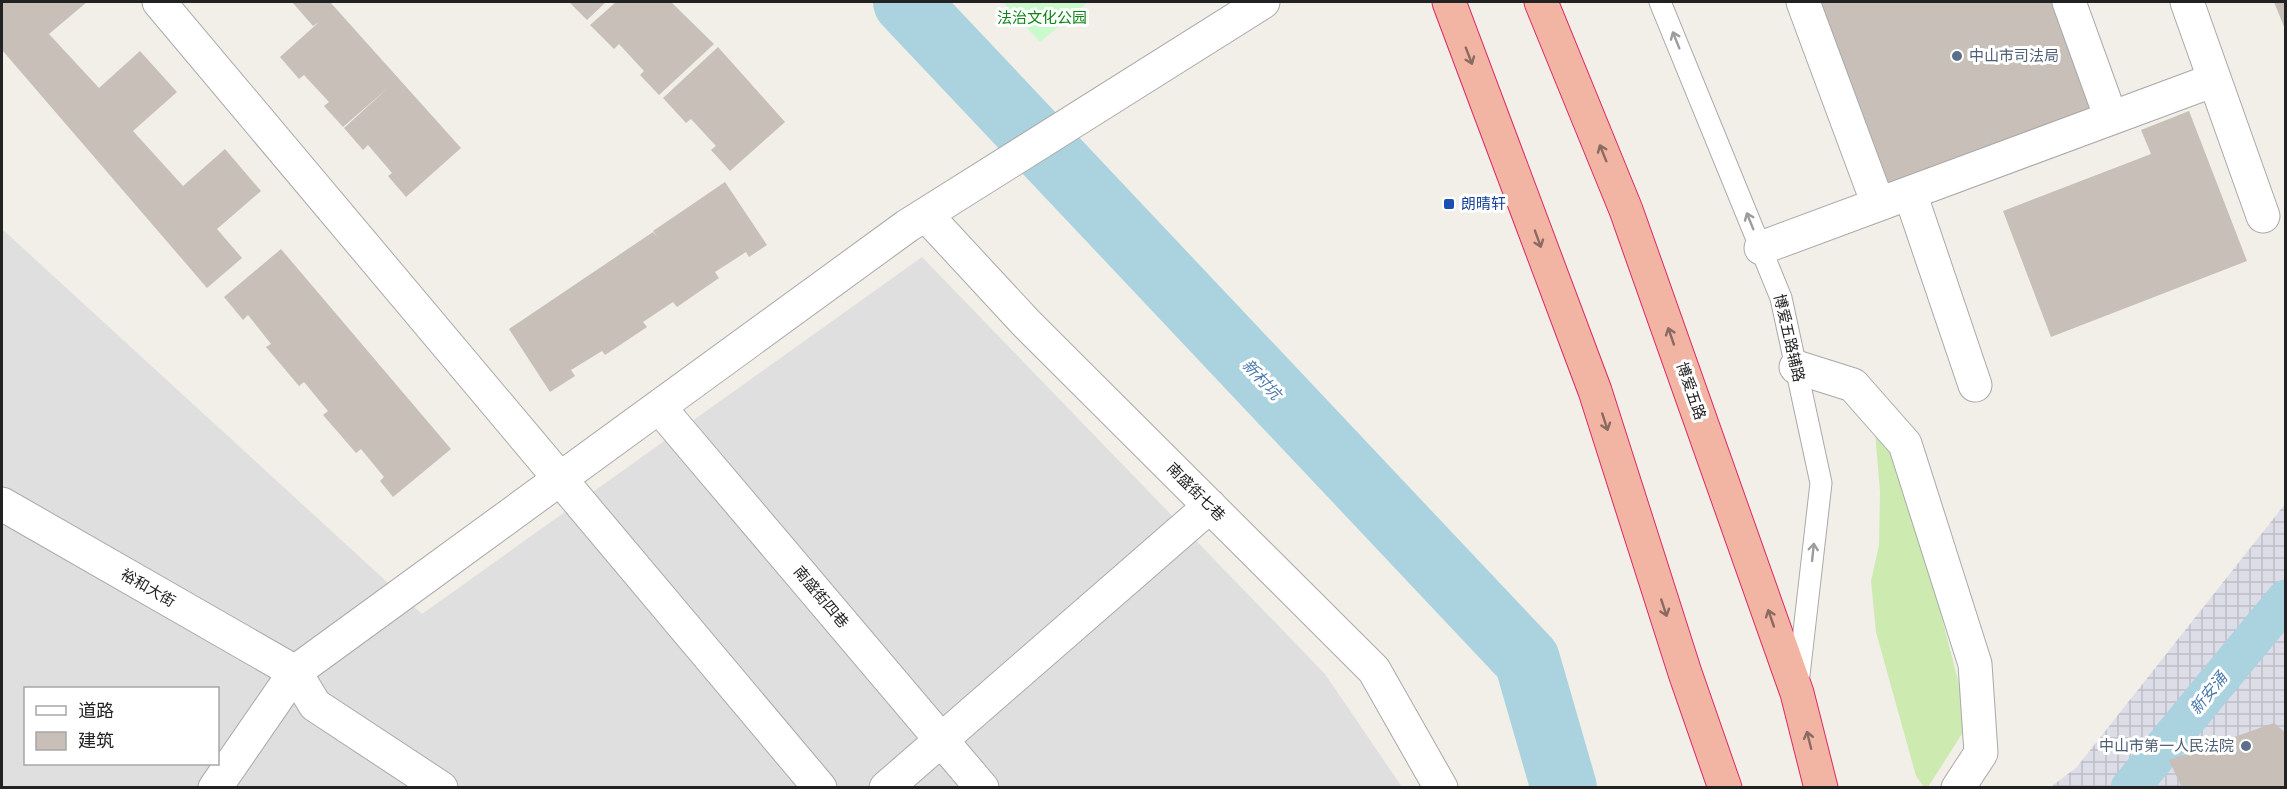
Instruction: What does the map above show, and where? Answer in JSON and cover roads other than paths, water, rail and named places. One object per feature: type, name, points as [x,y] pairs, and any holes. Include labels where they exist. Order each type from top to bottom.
[{"type":"highway","points":[[1449,2],[1595,391],[1685,673],[1725,788]]},
{"type":"highway","name":"博爱五路","points":[[1541,2],[1626,210],[1797,693],[1821,788]]},
{"type":"street","points":[[159,2],[820,788]]},
{"type":"street","points":[[215,788],[295,672],[926,215],[1263,2]]},
{"type":"street","points":[[1803,2],[1878,204]]},
{"type":"street","points":[[2068,2],[2111,118]]},
{"type":"street","points":[[2187,2],[2262,216]]},
{"type":"street","points":[[1761,248],[2214,80]]},
{"type":"street","points":[[1910,193],[1975,385]]},
{"type":"street","name":"南盛街七巷","points":[[926,215],[1027,324],[1374,670],[1442,788]]},
{"type":"street","points":[[1796,367],[1853,385],[1905,444],[1975,664],[1981,753],[1958,788]]},
{"type":"street","name":"南盛街四巷","points":[[659,407],[982,788]]},
{"type":"street","name":"裕和大街","points":[[2,504],[295,672]]},
{"type":"street","points":[[886,788],[1210,506]]},
{"type":"street","points":[[295,672],[315,705],[441,788]]},
{"type":"lane","name":"博爱五路辅路","points":[[1660,2],[1781,298],[1821,483],[1797,693]]},
{"type":"waterway","name":"新村坑","points":[[906,2],[1527,660],[1564,788]]},
{"type":"waterway","name":"新安涌","points":[[2130,788],[2286,599]]},
{"type":"place","name":"中山市司法局","points":[[1957,56]]},
{"type":"place","name":"朗晴轩","points":[[1449,204]]},
{"type":"place","name":"中山市第一人民法院","points":[[2246,746]]},
{"type":"park label","name":"法治文化公园","points":[[1042,18]]}]
